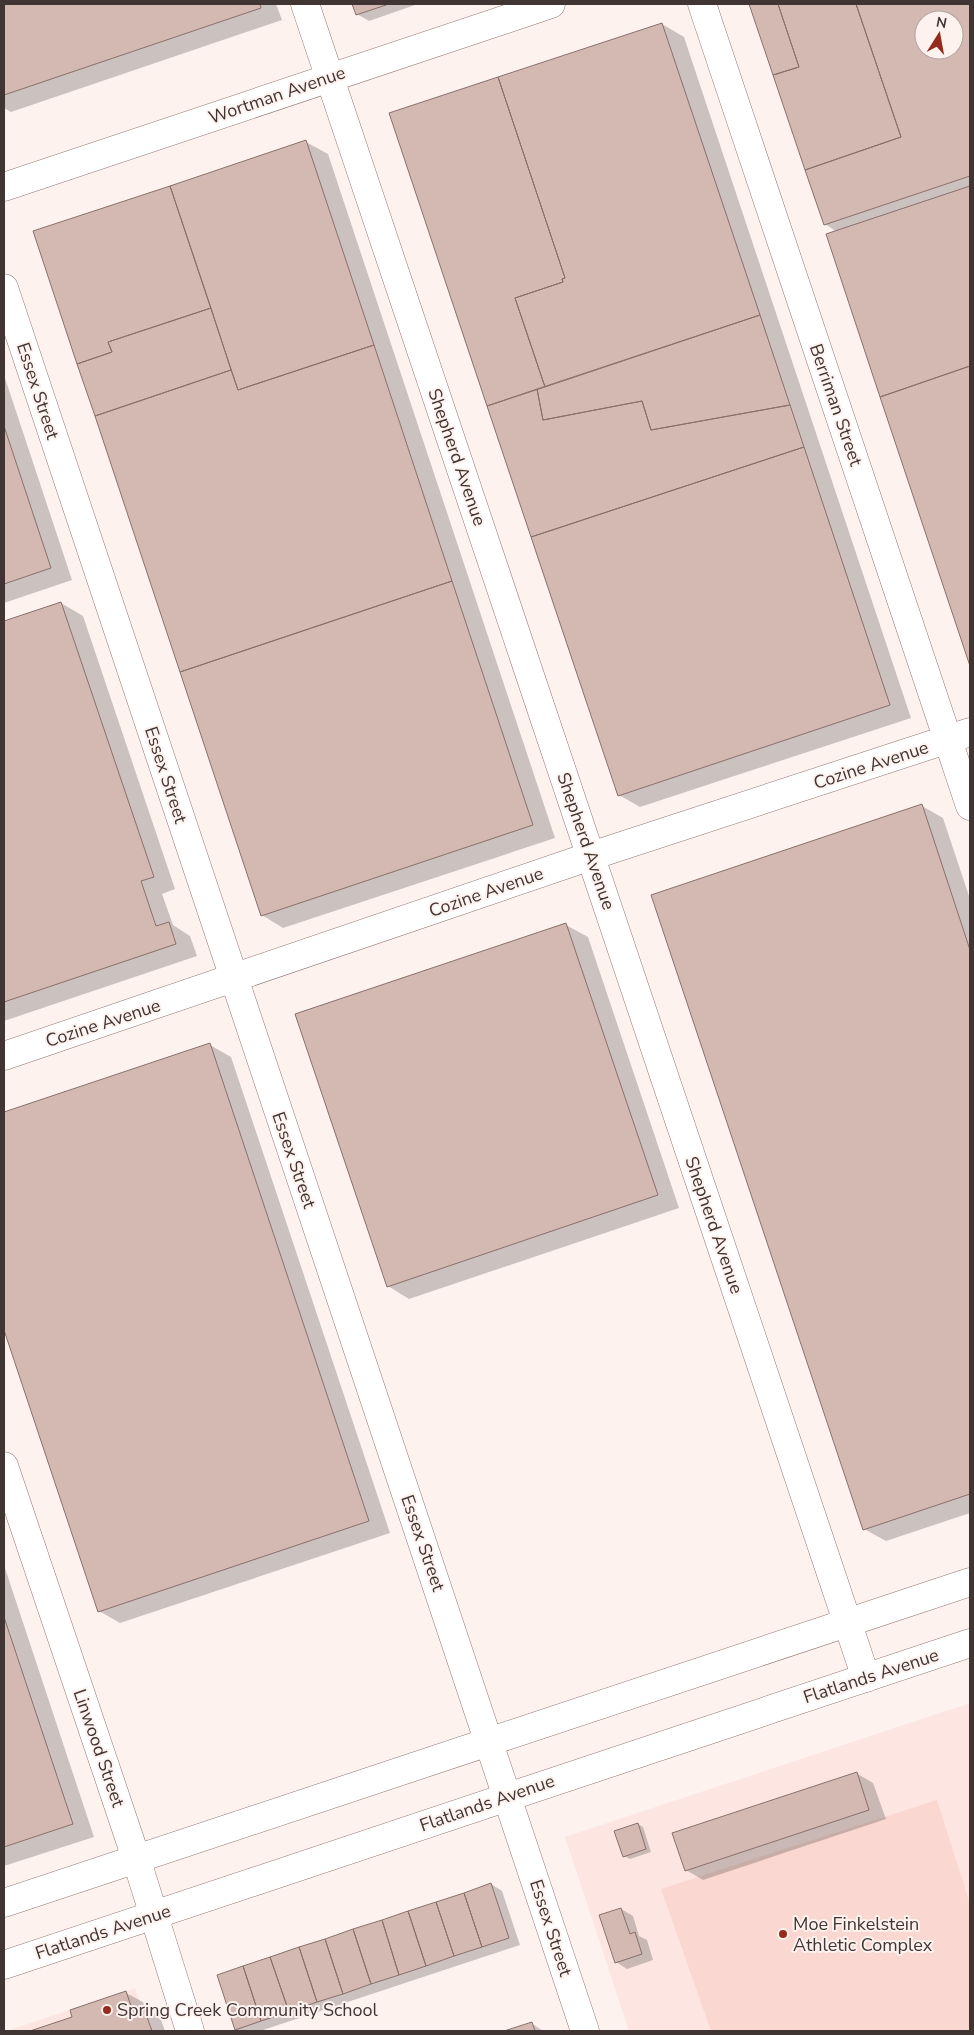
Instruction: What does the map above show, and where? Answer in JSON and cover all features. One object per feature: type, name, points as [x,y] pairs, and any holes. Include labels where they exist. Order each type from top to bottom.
[{"type":"street","name":"Shepherd Avenue","points":[[305,4],[866,1678]]},
{"type":"street","name":"Wortman Avenue","points":[[4,187],[551,4]]},
{"type":"street","name":"Berriman Street","points":[[702,4],[959,736],[970,806]]},
{"type":"street","name":"Essex Street","points":[[4,288],[490,1741],[585,2031]]},
{"type":"street","name":"Cozine Avenue","points":[[4,1056],[591,856],[959,736]]},
{"type":"street","name":"Linwood Street","points":[[4,1466],[136,1858],[190,2031]]},
{"type":"street","points":[[4,1903],[970,1582]]},
{"type":"street","name":"Flatlands Avenue","points":[[4,1965],[970,1643]]},
{"type":"shaded area","name":"Moe Finkelstein Athletic Complex","points":[[970,1703],[970,2031],[629,2031],[565,1837]]},
{"type":"shaded area","points":[[937,1800],[970,1904],[970,2031],[711,2031],[661,1889]]},
{"type":"shaded area","name":"Spring Creek Community School","points":[[135,1988],[150,2031],[6,2031]]},
{"type":"building","points":[[4,4],[260,4],[261,8],[4,95]]},
{"type":"building","points":[[352,4],[389,4],[356,15]]},
{"type":"building","points":[[749,4],[778,4],[799,67],[773,75]]},
{"type":"building","points":[[778,4],[856,4],[901,137],[805,170],[773,75],[799,67]]},
{"type":"building","points":[[856,4],[970,4],[970,176],[824,225],[805,170],[901,137]]},
{"type":"building","points":[[662,23],[760,315],[545,387],[515,298],[563,282],[562,279],[565,278],[498,77]]},
{"type":"building","points":[[498,77],[565,278],[562,279],[563,282],[515,298],[545,387],[487,406],[389,113]]},
{"type":"building","points":[[306,140],[374,345],[238,390],[170,186]]},
{"type":"building","points":[[170,186],[211,308],[108,342],[112,352],[77,364],[33,231]]},
{"type":"building","points":[[970,186],[970,366],[880,397],[826,234]]},
{"type":"building","points":[[211,308],[231,370],[95,416],[77,364],[112,352],[108,342]]},
{"type":"building","points":[[760,315],[790,405],[651,430],[642,401],[543,420],[537,389]]},
{"type":"building","points":[[374,345],[452,581],[180,672],[95,416],[231,370],[238,390]]},
{"type":"building","points":[[970,366],[970,666],[880,397]]},
{"type":"building","points":[[537,389],[543,420],[642,401],[651,430],[790,405],[804,447],[531,537],[487,406]]},
{"type":"building","points":[[4,426],[51,568],[4,584]]},
{"type":"building","points":[[804,447],[890,705],[618,796],[531,537]]},
{"type":"building","points":[[452,581],[533,825],[261,916],[180,672]]},
{"type":"building","points":[[61,602],[154,877],[141,881],[156,926],[169,922],[176,944],[4,1002],[4,621]]},
{"type":"building","points":[[922,804],[970,950],[970,1494],[863,1530],[651,895]]},
{"type":"building","points":[[566,923],[658,1195],[387,1287],[295,1014]]},
{"type":"building","points":[[210,1043],[369,1521],[98,1612],[4,1330],[4,1112]]},
{"type":"building","points":[[4,1617],[73,1824],[4,1847]]},
{"type":"building","points":[[857,1772],[869,1810],[685,1871],[672,1833]]},
{"type":"building","points":[[638,1823],[646,1849],[623,1857],[614,1831]]},
{"type":"building","points":[[491,1883],[509,1938],[482,1947],[464,1893]]},
{"type":"building","points":[[464,1893],[482,1947],[454,1956],[436,1902]]},
{"type":"building","points":[[436,1902],[454,1956],[426,1966],[408,1911]]},
{"type":"building","points":[[621,1908],[630,1934],[635,1932],[642,1954],[615,1963],[599,1915]]},
{"type":"building","points":[[408,1911],[426,1966],[399,1975],[382,1920]]},
{"type":"building","points":[[382,1920],[399,1975],[371,1984],[353,1929]]},
{"type":"building","points":[[353,1929],[371,1984],[343,1994],[325,1939]]},
{"type":"building","points":[[325,1939],[343,1994],[317,2002],[299,1947]]},
{"type":"building","points":[[299,1947],[317,2002],[289,2012],[270,1957]]},
{"type":"building","points":[[270,1957],[289,2012],[261,2021],[243,1966]]},
{"type":"building","points":[[243,1966],[261,2021],[235,2030],[217,1975]]},
{"type":"building","name":"Spring Creek Community School","points":[[126,1991],[132,2009],[143,2006],[152,2031],[30,2031],[72,2017],[70,2010]]},
{"type":"building","points":[[532,2022],[535,2031],[504,2031]]},
{"type":"place","name":"Moe Finkelstein Athletic Complex","points":[[783,1934]]},
{"type":"place","name":"Spring Creek Community School","points":[[107,2010]]}]
